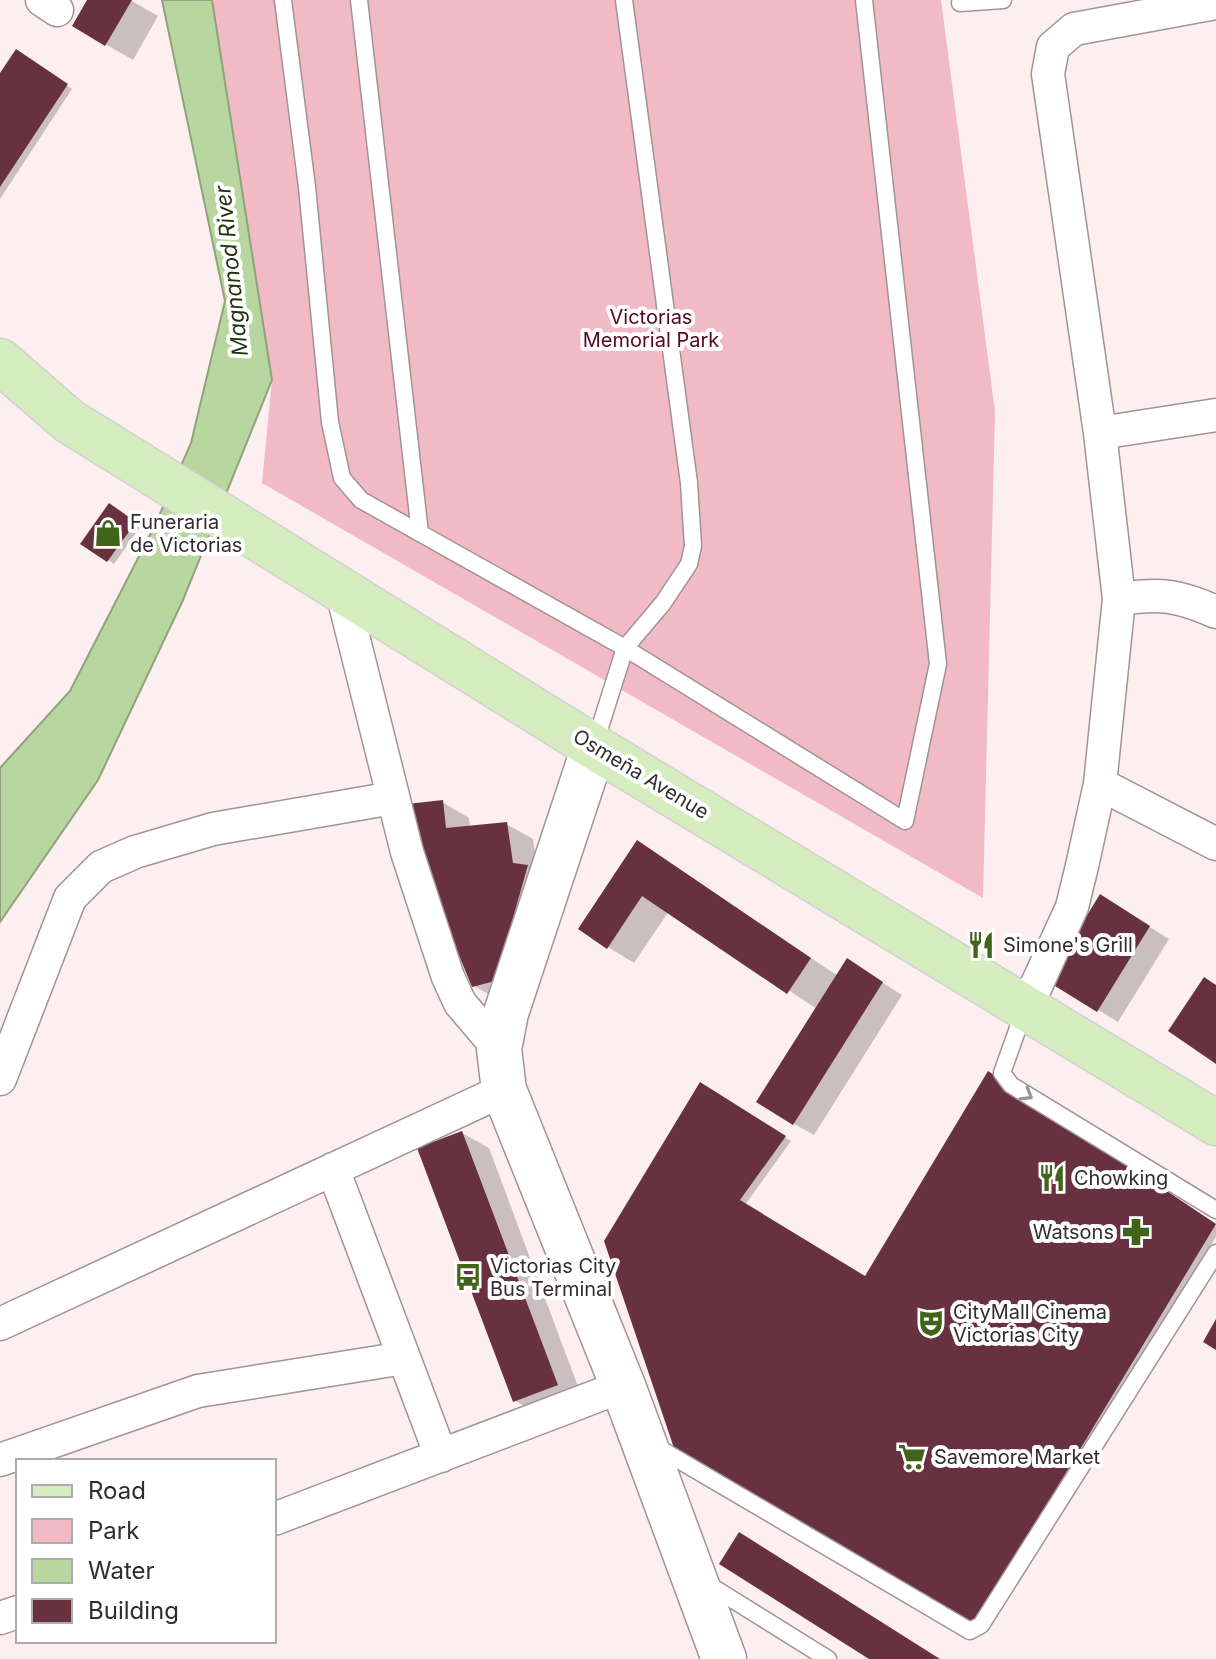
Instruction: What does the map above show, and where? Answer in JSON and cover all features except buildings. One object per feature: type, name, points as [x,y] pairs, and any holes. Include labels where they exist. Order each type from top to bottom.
[{"type":"main road","name":"Osmeña Avenue","points":[[0,361],[69,421],[594,747],[1216,1123]]},
{"type":"main road","name":"Osmeña Avenue","points":[[0,393],[69,421]]},
{"type":"street","points":[[1027,1006],[1072,907],[1100,784],[1119,599],[1100,433],[1048,74],[1053,47],[1074,29],[1216,3]]},
{"type":"street","points":[[1100,433],[1216,415]]},
{"type":"street","points":[[341,588],[407,852],[448,977],[460,1003],[501,1069],[697,1579],[724,1659]]},
{"type":"street","points":[[1119,599],[1151,594],[1181,596],[1216,612]]},
{"type":"street","points":[[501,1069],[506,1013],[594,747]]},
{"type":"street","points":[[1100,784],[1216,844]]},
{"type":"street","points":[[0,1079],[70,898],[101,867],[135,852],[213,829],[393,798]]},
{"type":"street","points":[[0,1324],[333,1169],[501,1069]]},
{"type":"street","points":[[333,1169],[441,1456]]},
{"type":"street","points":[[0,1460],[198,1391],[404,1358]]},
{"type":"street","points":[[276,1518],[623,1386]]},
{"type":"lane","points":[[283,0],[307,187],[330,422],[342,478],[361,500],[625,648],[905,821],[938,664],[864,0]]},
{"type":"lane","points":[[359,0],[420,533]]},
{"type":"lane","points":[[594,747],[625,648],[663,603],[689,564],[693,546],[689,483],[624,0]]},
{"type":"lane","points":[[960,3],[1003,0]]},
{"type":"lane","points":[[1027,1006],[1005,1057],[1002,1073],[1011,1085],[1216,1210]]},
{"type":"lane","points":[[644,1439],[970,1631],[981,1625],[1216,1253]]},
{"type":"lane","points":[[697,1579],[828,1659]]},
{"type":"green space","name":"Victorias Memorial Park","points":[[212,0],[941,0],[995,412],[983,898],[262,483],[272,380]]},
{"type":"water","name":"Magnanod River","points":[[162,0],[212,0],[272,380],[183,600],[98,780],[0,922],[0,768],[70,691],[155,525],[191,443],[225,301]]},
{"type":"place","name":"Funeraria de Victorias","points":[[108,533]]},
{"type":"place","name":"Simone's Grill","points":[[981,945]]},
{"type":"place","name":"Chowking","points":[[1052,1178]]},
{"type":"place","name":"Watsons","points":[[1136,1232]]},
{"type":"place","name":"Victorias City Bus Terminal","points":[[468,1277]]},
{"type":"place","name":"CityMall Cinema Victorias City","points":[[931,1323]]},
{"type":"place","name":"Savemore Market","points":[[912,1457]]}]
